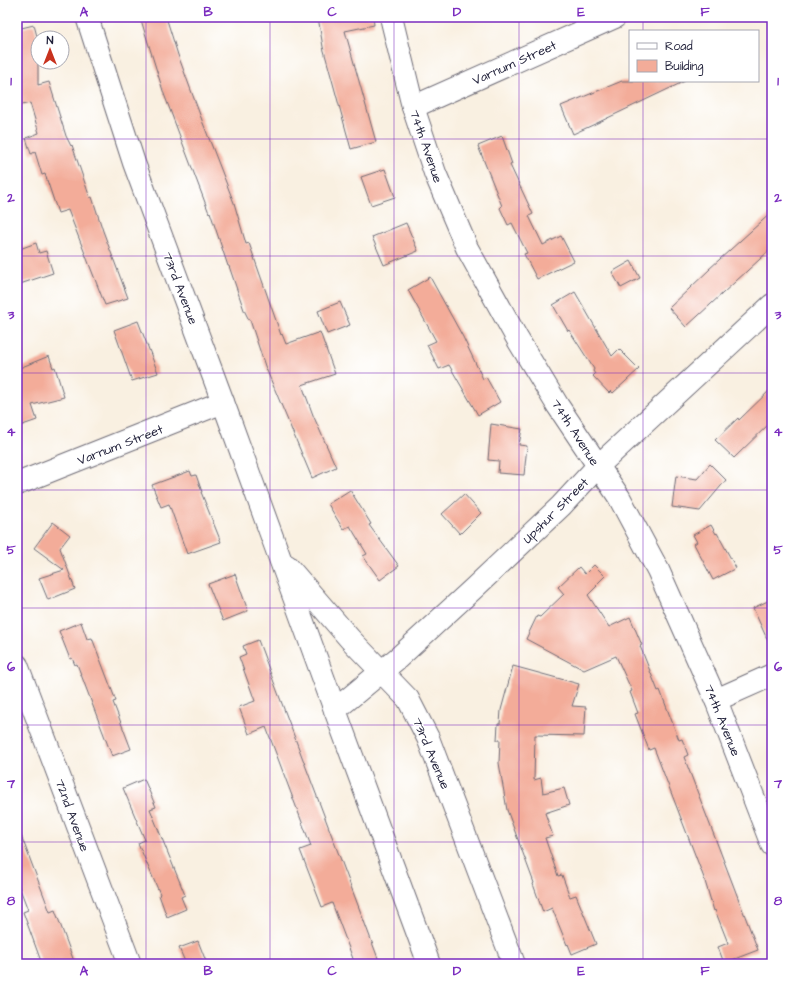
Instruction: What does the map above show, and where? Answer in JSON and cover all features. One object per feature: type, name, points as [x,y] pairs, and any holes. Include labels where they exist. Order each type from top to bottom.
[{"type":"street","name":"73rd Avenue","points":[[87,17],[134,163],[429,964]]},
{"type":"street","name":"74th Avenue","points":[[391,17],[413,107],[435,173],[467,248],[518,340],[558,406],[619,497],[658,570],[716,700],[772,845]]},
{"type":"street","name":"Varnum Street","points":[[413,107],[615,17]]},
{"type":"street","name":"Upshur Street","points":[[335,710],[382,671],[461,600],[561,506],[598,466],[772,305]]},
{"type":"street","name":"Varnum Street","points":[[17,484],[223,402]]},
{"type":"street","name":"73rd Avenue","points":[[280,558],[350,639],[408,699],[428,738],[514,964]]},
{"type":"street","name":"72nd Avenue","points":[[17,665],[130,964]]},
{"type":"street","points":[[716,700],[772,675]]},
{"type":"building","points":[[150,17],[166,17],[178,55],[234,203],[246,244],[249,243],[281,335],[282,334],[286,344],[320,332],[335,374],[302,385],[313,415],[336,467],[312,478],[265,366],[250,320],[244,310],[210,212],[209,213],[164,94],[141,20]]},
{"type":"building","points":[[318,17],[373,17],[374,25],[345,31],[376,142],[351,149],[323,47]]},
{"type":"building","points":[[34,25],[35,30],[30,30],[30,70],[38,70],[38,85],[49,82],[66,136],[71,146],[72,145],[90,198],[92,197],[128,298],[105,305],[68,210],[58,213],[45,174],[42,175],[35,152],[31,154],[26,138],[39,133],[30,103],[22,105],[17,89],[17,29]]},
{"type":"building","points":[[622,81],[683,82],[573,134],[561,106]]},
{"type":"building","points":[[502,136],[512,164],[510,165],[533,214],[529,216],[543,245],[561,236],[574,261],[537,279],[524,254],[527,253],[512,223],[508,225],[500,208],[502,206],[478,146]]},
{"type":"building","points":[[385,169],[395,197],[371,205],[361,177]]},
{"type":"building","points":[[772,212],[772,248],[686,327],[669,308],[709,269]]},
{"type":"building","points":[[406,223],[418,251],[384,265],[372,237]]},
{"type":"building","points":[[36,243],[39,253],[46,251],[53,273],[17,285],[17,250]]},
{"type":"building","points":[[631,261],[640,278],[621,288],[612,272]]},
{"type":"building","points":[[430,277],[463,337],[483,379],[486,377],[500,402],[478,415],[449,365],[439,369],[427,345],[436,341],[408,290]]},
{"type":"building","points":[[575,292],[612,356],[619,349],[639,369],[613,393],[611,391],[609,393],[593,376],[595,374],[593,371],[594,369],[569,330],[568,331],[553,305]]},
{"type":"building","points":[[340,302],[350,325],[327,334],[318,311]]},
{"type":"building","points":[[138,321],[158,373],[132,381],[114,330]]},
{"type":"building","points":[[49,356],[53,368],[55,367],[64,397],[32,405],[37,420],[17,427],[17,369]]},
{"type":"building","points":[[772,388],[772,421],[734,458],[715,440],[738,418],[739,420]]},
{"type":"building","points":[[491,424],[522,429],[519,445],[527,446],[524,475],[498,473],[499,461],[488,460]]},
{"type":"building","points":[[710,464],[726,480],[700,511],[672,507],[676,476],[697,479]]},
{"type":"building","points":[[190,471],[192,476],[196,475],[201,492],[221,542],[187,554],[169,504],[161,507],[152,485]]},
{"type":"building","points":[[350,490],[371,524],[369,525],[399,566],[380,580],[363,556],[367,554],[350,526],[343,529],[328,504]]},
{"type":"building","points":[[464,494],[481,513],[460,534],[442,514]]},
{"type":"building","points":[[53,522],[70,535],[60,548],[75,589],[48,600],[39,578],[64,570],[34,548]]},
{"type":"building","points":[[711,525],[736,568],[713,580],[694,544],[697,542],[693,535]]},
{"type":"building","points":[[594,565],[605,576],[588,595],[609,627],[630,617],[642,645],[640,646],[658,691],[660,690],[679,740],[682,739],[688,755],[684,757],[758,950],[724,963],[718,947],[728,943],[715,910],[714,911],[704,878],[654,748],[649,750],[635,714],[638,713],[630,692],[632,691],[616,656],[584,670],[526,639],[537,616],[540,617],[564,594],[558,587],[579,567],[585,574]]},
{"type":"building","points":[[235,574],[248,611],[223,621],[208,584]]},
{"type":"building","points":[[772,599],[772,650],[753,608]]},
{"type":"building","points":[[81,622],[87,639],[92,638],[116,701],[113,702],[131,749],[112,756],[77,664],[75,665],[72,658],[70,659],[59,631]]},
{"type":"building","points":[[258,640],[379,961],[370,964],[355,964],[332,903],[322,907],[300,850],[311,846],[266,727],[249,734],[239,707],[255,701],[239,657],[246,654],[243,646]]},
{"type":"building","points":[[513,666],[579,684],[572,706],[586,707],[584,736],[535,735],[534,780],[541,778],[543,793],[564,788],[569,805],[545,813],[553,836],[545,838],[558,876],[562,875],[570,897],[576,895],[596,944],[572,954],[552,908],[543,912],[507,810],[499,763],[500,740],[497,740],[501,710]]},
{"type":"building","points":[[144,779],[156,807],[150,809],[185,895],[181,897],[186,909],[167,917],[159,895],[160,894],[138,843],[145,840],[123,788]]},
{"type":"building","points":[[19,830],[50,912],[55,910],[75,964],[42,964],[23,912],[28,910],[17,881],[17,831]]},
{"type":"building","points":[[198,941],[207,964],[186,964],[179,948]]}]
